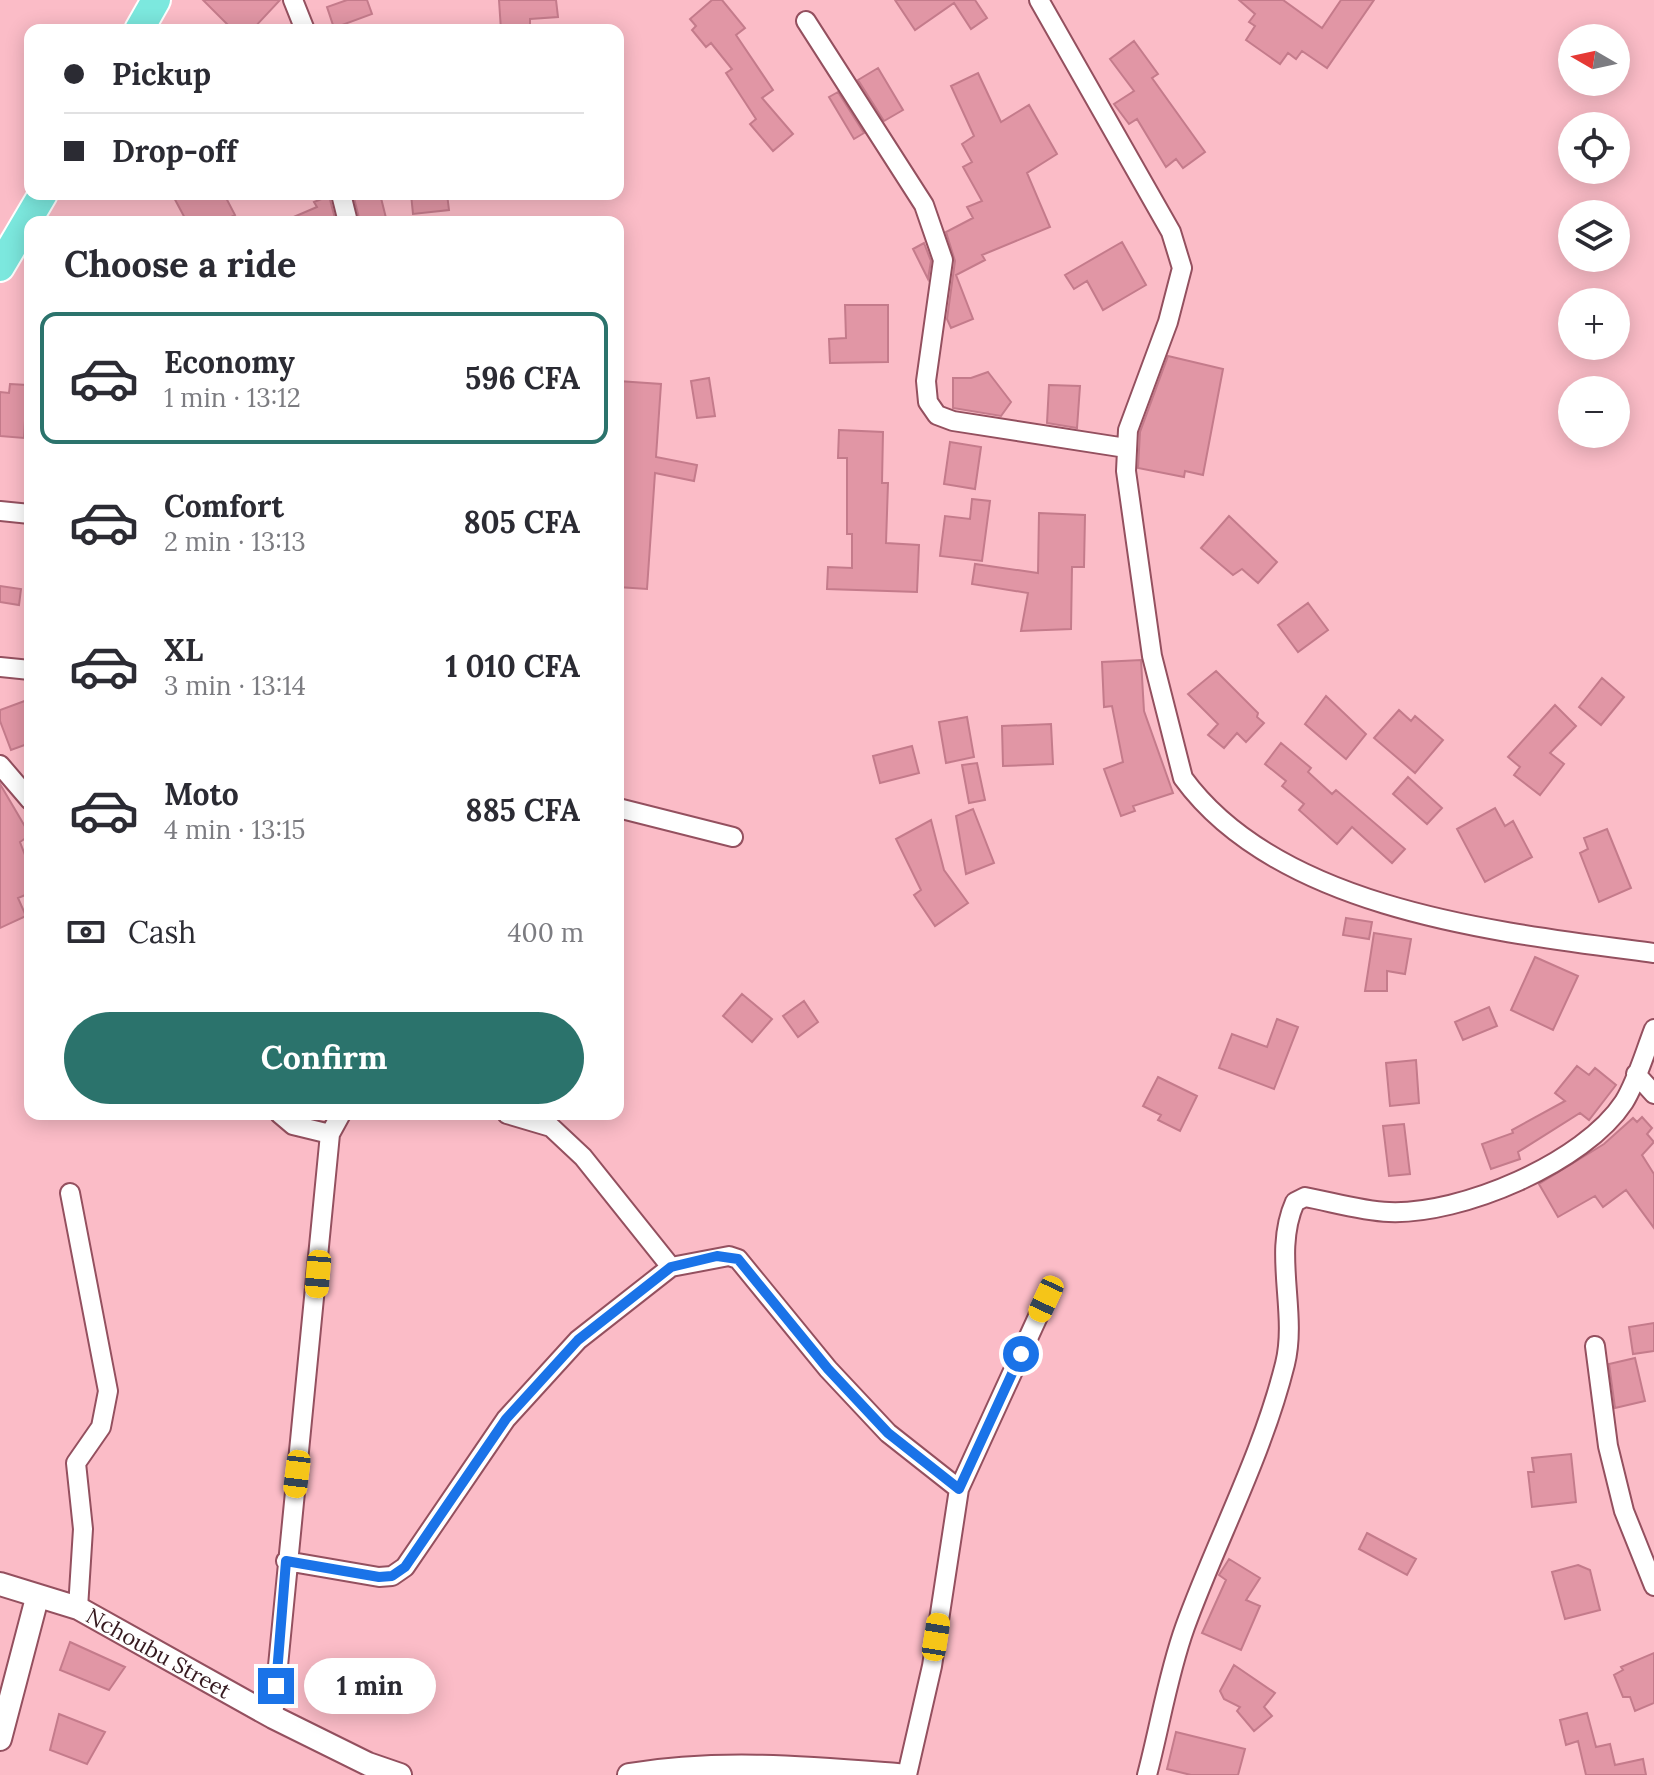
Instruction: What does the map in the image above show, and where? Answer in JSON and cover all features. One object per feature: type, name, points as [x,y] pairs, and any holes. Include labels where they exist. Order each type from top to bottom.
[{"type":"highway","points":[[142,24],[156,0]]},
{"type":"highway","points":[[0,267],[24,226]]},
{"type":"street","points":[[293,0],[303,24]]},
{"type":"street","points":[[1039,0],[1171,232],[1182,268],[1168,322],[1135,406],[1126,448],[1152,656],[1177,762],[1195,795],[1242,839],[1352,895],[1439,920],[1654,953]]},
{"type":"street","points":[[806,21],[924,205],[943,260],[926,381],[928,402],[937,415],[953,421],[1126,448]]},
{"type":"street","points":[[0,511],[24,513]]},
{"type":"street","points":[[0,667],[24,669]]},
{"type":"street","points":[[0,765],[24,793]]},
{"type":"street","points":[[624,810],[733,837]]},
{"type":"street","points":[[1147,1775],[1184,1629],[1264,1434],[1285,1366],[1290,1329],[1286,1230],[1295,1202],[1305,1197],[1390,1212],[1459,1204],[1526,1177],[1593,1138],[1625,1101],[1654,1029]]},
{"type":"street","points":[[1636,1074],[1654,1094]]},
{"type":"street","points":[[287,1120],[293,1125],[330,1134]]},
{"type":"street","points":[[273,1717],[330,1134],[338,1120]]},
{"type":"street","points":[[527,1120],[551,1127],[583,1157],[671,1267]]},
{"type":"street","points":[[70,1193],[108,1391],[101,1427],[76,1463],[83,1529],[78,1608]]},
{"type":"street","points":[[286,1561],[379,1577],[392,1576],[405,1567],[506,1419],[578,1340],[671,1267],[717,1256],[738,1259],[828,1369],[888,1433],[959,1489]]},
{"type":"street","points":[[907,1775],[932,1666],[959,1489],[1046,1299]]},
{"type":"street","points":[[1595,1346],[1608,1446],[1624,1511],[1654,1586]]},
{"type":"street","name":"Nchoubu Street","points":[[0,1584],[37,1598],[78,1608],[273,1717],[368,1764],[400,1775]]},
{"type":"street","points":[[0,1739],[37,1598]]},
{"type":"street","points":[[629,1775],[682,1766],[767,1765],[897,1775]]},
{"type":"building","points":[[203,0],[280,0],[258,24],[227,24]]},
{"type":"building","points":[[347,0],[367,0],[372,14],[345,24],[333,24],[327,7]]},
{"type":"building","points":[[499,0],[556,0],[558,17],[530,19],[530,24],[501,24]]},
{"type":"building","points":[[712,0],[722,0],[745,28],[736,35],[773,90],[762,98],[793,134],[773,151],[750,124],[756,119],[726,73],[732,69],[711,43],[706,47],[692,30],[696,26],[690,19]]},
{"type":"building","points":[[895,0],[975,0],[987,18],[971,29],[954,3],[915,30]]},
{"type":"building","points":[[1239,0],[1283,0],[1322,28],[1341,0],[1374,0],[1327,68],[1302,51],[1296,59],[1288,53],[1280,64],[1246,40],[1255,26],[1249,22],[1255,14]]},
{"type":"building","points":[[1134,41],[1158,74],[1152,78],[1205,152],[1183,168],[1176,159],[1166,167],[1137,119],[1129,124],[1114,104],[1134,91],[1110,59]]},
{"type":"building","points":[[878,68],[903,110],[884,121],[858,80]]},
{"type":"building","points":[[978,73],[1001,122],[1029,105],[1057,154],[1027,173],[1050,227],[982,255],[985,260],[956,275],[973,319],[951,328],[947,319],[955,261],[946,232],[973,218],[967,207],[982,201],[963,167],[972,162],[962,144],[974,136],[951,86]]},
{"type":"building","points":[[838,92],[864,133],[854,139],[829,97]]},
{"type":"building","points":[[175,200],[227,200],[235,215],[233,216],[184,216]]},
{"type":"building","points":[[330,200],[334,216],[296,216],[317,207],[314,202]]},
{"type":"building","points":[[354,200],[382,200],[386,216],[358,216]]},
{"type":"building","points":[[412,200],[448,200],[449,210],[413,214]]},
{"type":"building","points":[[1122,242],[1146,285],[1103,310],[1087,281],[1074,289],[1065,275]]},
{"type":"building","points":[[924,243],[931,261],[928,279],[913,249]]},
{"type":"building","points":[[845,305],[888,305],[888,362],[830,363],[829,339],[846,338]]},
{"type":"building","points":[[1168,356],[1223,369],[1203,475],[1185,471],[1184,477],[1138,468],[1140,432]]},
{"type":"building","points":[[988,372],[1011,402],[1001,416],[953,408],[953,378],[971,378]]},
{"type":"building","points":[[709,378],[715,416],[697,418],[691,381]]},
{"type":"building","points":[[624,381],[661,384],[656,457],[697,465],[694,481],[655,473],[647,589],[624,587]]},
{"type":"building","points":[[10,384],[24,385],[24,438],[0,436],[0,392],[9,393]]},
{"type":"building","points":[[1049,385],[1080,386],[1077,428],[1047,423]]},
{"type":"building","points":[[839,430],[883,432],[882,483],[888,483],[886,543],[919,545],[917,592],[827,589],[828,567],[852,568],[852,534],[847,534],[847,458],[838,458]]},
{"type":"building","points":[[950,442],[981,447],[975,489],[944,484]]},
{"type":"building","points":[[972,499],[990,501],[982,561],[940,556],[945,516],[970,519]]},
{"type":"building","points":[[1039,513],[1085,515],[1084,567],[1072,567],[1071,629],[1021,631],[1028,593],[972,584],[975,564],[1038,573]]},
{"type":"building","points":[[1229,516],[1277,562],[1258,583],[1242,569],[1233,575],[1201,548]]},
{"type":"building","points":[[0,586],[21,589],[19,605],[0,602]]},
{"type":"building","points":[[1308,603],[1328,630],[1298,652],[1278,625]]},
{"type":"building","points":[[1141,660],[1144,711],[1173,793],[1133,806],[1135,811],[1121,816],[1104,769],[1123,762],[1112,706],[1104,707],[1102,662]]},
{"type":"building","points":[[1216,671],[1264,723],[1246,742],[1237,733],[1224,748],[1208,735],[1218,724],[1188,694]]},
{"type":"building","points":[[1602,678],[1624,697],[1601,725],[1579,707]]},
{"type":"building","points":[[1326,696],[1366,734],[1346,759],[1305,724]]},
{"type":"building","points":[[24,701],[24,745],[11,750],[0,721],[0,710]]},
{"type":"building","points":[[1555,705],[1576,726],[1550,753],[1564,764],[1540,795],[1514,775],[1520,767],[1508,757]]},
{"type":"building","points":[[1399,710],[1411,721],[1415,716],[1443,740],[1415,773],[1374,738]]},
{"type":"building","points":[[967,717],[974,757],[946,763],[939,722]]},
{"type":"building","points":[[1051,724],[1053,764],[1003,766],[1002,726]]},
{"type":"building","points":[[1281,743],[1311,768],[1308,772],[1332,794],[1336,790],[1405,849],[1392,863],[1352,827],[1337,844],[1299,810],[1304,804],[1282,786],[1286,781],[1265,764]]},
{"type":"building","points":[[912,746],[919,773],[880,783],[873,756]]},
{"type":"building","points":[[977,763],[985,800],[969,803],[962,765]]},
{"type":"building","points":[[1408,777],[1442,808],[1427,824],[1393,794]]},
{"type":"building","points":[[0,784],[24,825],[24,839],[20,842],[24,852],[24,896],[18,898],[24,917],[0,928]]},
{"type":"building","points":[[1495,808],[1505,826],[1513,821],[1532,857],[1485,882],[1457,829]]},
{"type":"building","points":[[973,809],[994,863],[966,874],[956,816]]},
{"type":"building","points":[[931,820],[944,870],[968,903],[935,926],[914,895],[921,890],[896,839]]},
{"type":"building","points":[[1607,829],[1631,888],[1599,902],[1580,853],[1588,849],[1584,838]]},
{"type":"building","points":[[1346,918],[1372,922],[1369,939],[1343,935]]},
{"type":"building","points":[[1374,933],[1411,939],[1405,974],[1387,971],[1387,991],[1365,991]]},
{"type":"building","points":[[1535,957],[1578,976],[1553,1030],[1511,1010]]},
{"type":"building","points":[[742,994],[772,1019],[752,1042],[723,1016]]},
{"type":"building","points":[[804,1001],[818,1022],[798,1037],[783,1016]]},
{"type":"building","points":[[1489,1007],[1497,1026],[1463,1040],[1455,1022]]},
{"type":"building","points":[[1277,1019],[1298,1027],[1274,1089],[1219,1068],[1232,1034],[1267,1047]]},
{"type":"building","points":[[1416,1060],[1419,1103],[1390,1106],[1386,1063]]},
{"type":"building","points":[[1577,1066],[1589,1075],[1595,1068],[1616,1085],[1589,1120],[1580,1113],[1518,1152],[1520,1159],[1491,1169],[1482,1144],[1513,1133],[1512,1130],[1565,1101],[1555,1093]]},
{"type":"building","points":[[1158,1077],[1197,1096],[1180,1131],[1158,1120],[1161,1115],[1143,1106]]},
{"type":"building","points":[[1642,1117],[1652,1128],[1647,1134],[1654,1142],[1642,1155],[1654,1174],[1654,1228],[1626,1190],[1603,1207],[1595,1196],[1558,1217],[1539,1184],[1604,1144],[1633,1118],[1637,1122]]},
{"type":"building","points":[[1404,1124],[1410,1174],[1389,1176],[1383,1126]]},
{"type":"building","points":[[1654,1323],[1654,1351],[1633,1354],[1629,1327]]},
{"type":"building","points":[[1635,1358],[1645,1401],[1615,1408],[1609,1364]]},
{"type":"building","points":[[1571,1454],[1576,1502],[1532,1507],[1528,1472],[1534,1472],[1532,1458]]},
{"type":"building","points":[[1367,1533],[1416,1559],[1407,1575],[1359,1549]]},
{"type":"building","points":[[1229,1559],[1260,1578],[1246,1600],[1260,1606],[1241,1650],[1202,1633],[1226,1580],[1219,1575]]},
{"type":"building","points":[[1578,1565],[1590,1570],[1600,1610],[1565,1619],[1552,1572]]},
{"type":"building","points":[[70,1642],[125,1667],[109,1690],[60,1670]]},
{"type":"building","points":[[1654,1653],[1654,1703],[1635,1711],[1630,1697],[1623,1697],[1614,1675],[1623,1670],[1621,1667]]},
{"type":"building","points":[[1234,1665],[1275,1693],[1264,1707],[1272,1716],[1254,1731],[1237,1711],[1240,1707],[1224,1699],[1220,1691]]},
{"type":"building","points":[[1587,1713],[1596,1747],[1610,1744],[1615,1765],[1643,1759],[1646,1775],[1586,1775],[1578,1741],[1566,1745],[1560,1720]]},
{"type":"building","points":[[59,1714],[105,1732],[87,1764],[50,1750]]},
{"type":"building","points":[[1176,1732],[1245,1749],[1238,1775],[1191,1775],[1167,1769]]},
{"type":"route","points":[[276,1686],[286,1561],[379,1577],[392,1576],[405,1567],[506,1419],[578,1340],[671,1267],[717,1256],[738,1259],[828,1369],[888,1433],[959,1489],[1021,1354]]}]
